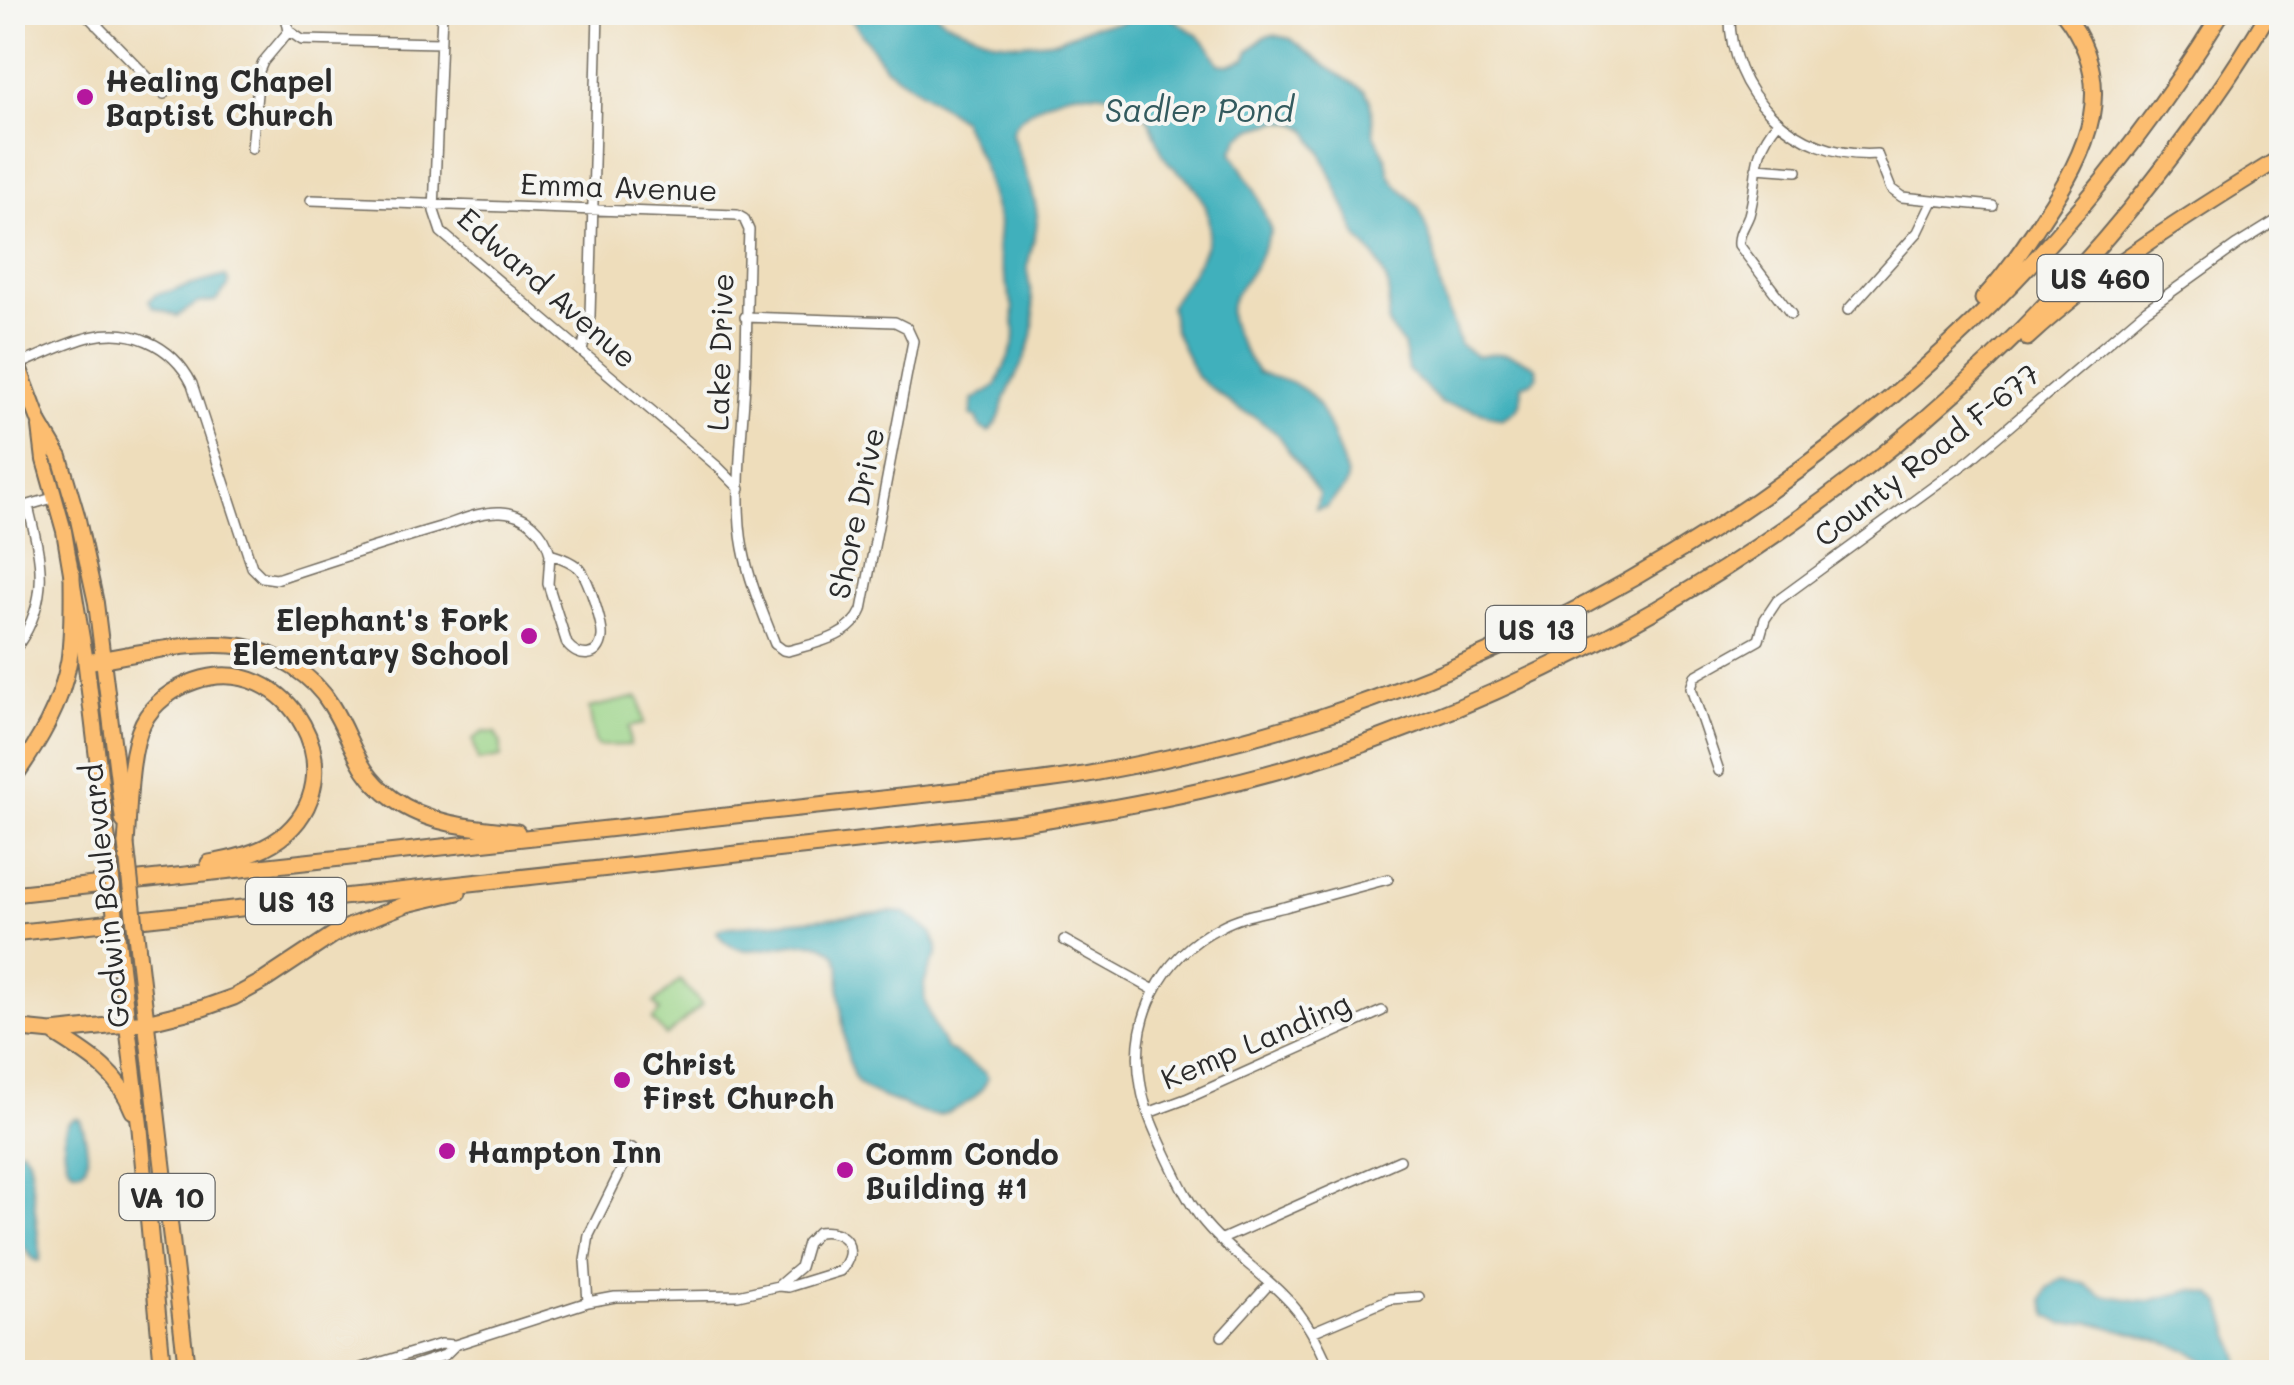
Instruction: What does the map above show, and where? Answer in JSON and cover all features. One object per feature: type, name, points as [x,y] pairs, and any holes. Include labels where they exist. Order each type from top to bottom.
[{"type":"highway","points":[[1858,425],[1992,290],[2077,163],[2089,133],[2094,90],[2087,54],[2063,12]]},
{"type":"highway","name":"US 13","points":[[12,894],[1092,774],[1200,751],[1317,718],[1466,662],[1600,597],[1745,509],[1858,425],[1935,359],[2054,238],[2148,124],[2222,12]]},
{"type":"highway","name":"US 13","points":[[12,934],[1090,813],[1215,787],[1356,746],[1499,690],[1663,607],[1756,550],[1930,416],[2029,323],[2112,231],[2192,130],[2269,12]]},
{"type":"highway","name":"US 460","points":[[1930,416],[2116,265],[2282,157]]},
{"type":"highway","points":[[12,780],[47,725],[63,684],[72,628],[72,574]]},
{"type":"highway","points":[[86,662],[205,644],[226,644],[264,653],[292,666],[317,687],[330,702],[358,762],[396,801],[447,823],[551,836]]},
{"type":"highway","name":"Godwin Boulevard","points":[[86,662],[140,1129],[163,1372]]},
{"type":"highway","points":[[126,844],[138,738],[159,702],[186,684],[227,676],[270,688],[287,702],[306,728],[314,751],[312,789],[300,816],[281,837],[260,848],[160,878]]},
{"type":"highway","name":"Godwin Boulevard","points":[[126,844],[188,1372]]},
{"type":"highway","points":[[12,1028],[52,1032],[186,1014],[266,980],[333,935],[393,908],[580,870]]},
{"type":"highway","points":[[52,1032],[106,1069],[127,1096],[140,1129]]},
{"type":"main road","name":"Godwin Boulevard","points":[[12,348],[40,422],[60,457],[77,515],[96,603],[126,844]]},
{"type":"main road","name":"Godwin Boulevard","points":[[40,422],[44,460],[56,497],[86,662]]},
{"type":"street","points":[[84,12],[164,94]]},
{"type":"street","points":[[96,24],[108,12]]},
{"type":"street","points":[[285,12],[289,30],[302,40],[441,42]]},
{"type":"street","name":"Edward Avenue","points":[[442,12],[436,222],[446,238],[582,350],[740,489]]},
{"type":"street","points":[[582,350],[590,316],[598,12]]},
{"type":"street","points":[[1730,12],[1729,27],[1738,65],[1755,96],[1792,133],[1824,148],[1877,154],[1891,189],[1902,197],[1993,206]]},
{"type":"street","points":[[252,149],[259,71],[289,30]]},
{"type":"street","points":[[1778,122],[1764,142],[1750,213],[1739,234],[1739,245],[1791,314]]},
{"type":"street","points":[[1756,168],[1797,171]]},
{"type":"street","name":"Emma Avenue","points":[[311,200],[744,218]]},
{"type":"street","points":[[1848,310],[1918,232],[1933,201]]},
{"type":"street","name":"County Road F-677","points":[[1719,771],[1691,688],[1695,676],[1759,640],[1765,619],[1777,601],[1971,458],[2146,310],[2282,217]]},
{"type":"street","name":"Lake Drive","points":[[740,489],[749,230],[744,218]]},
{"type":"street","name":"Shore Drive","points":[[740,489],[744,550],[775,644],[788,651],[854,624],[862,610],[908,371],[911,334],[904,325],[885,321],[746,317]]},
{"type":"street","points":[[18,365],[80,339],[112,333],[144,340],[170,354],[192,384],[252,567],[262,577],[276,579],[442,526],[498,511],[511,513],[531,523],[544,539],[550,554],[548,584],[567,644],[580,655],[591,654],[598,648],[602,634],[586,577],[576,566],[550,554]]},
{"type":"street","points":[[12,510],[56,497]]},
{"type":"street","points":[[18,645],[34,619],[40,592],[37,543],[28,506]]},
{"type":"street","points":[[1331,1372],[1299,1312],[1220,1240],[1186,1197],[1148,1113],[1141,1088],[1138,1047],[1154,990],[1185,951],[1219,927],[1388,879]]},
{"type":"street","points":[[1064,940],[1154,990]]},
{"type":"street","name":"Kemp Landing","points":[[1148,1113],[1382,1012]]},
{"type":"street","points":[[588,1302],[585,1261],[589,1235],[632,1148]]},
{"type":"street","points":[[1220,1240],[1400,1160]]},
{"type":"street","points":[[348,1372],[441,1344],[455,1345],[588,1302],[615,1297],[738,1295],[788,1287],[840,1271],[850,1254],[845,1240],[834,1232],[818,1232],[807,1243],[800,1267],[778,1286]]},
{"type":"street","points":[[1222,1336],[1270,1283]]},
{"type":"street","points":[[1312,1332],[1390,1298],[1418,1297]]},
{"type":"street","points":[[394,1372],[445,1355],[455,1345]]},
{"type":"green space","points":[[637,697],[644,724],[629,727],[630,745],[598,746],[589,708]]},
{"type":"green space","points":[[484,732],[496,733],[501,757],[478,761],[473,739]]},
{"type":"green space","points":[[680,980],[702,1005],[666,1036],[652,1020],[660,1011],[654,1003]]},
{"type":"water","name":"Sadler Pond","points":[[847,13],[936,13],[945,21],[994,41],[1021,44],[1058,40],[1092,26],[1165,13],[1198,36],[1219,64],[1228,65],[1245,59],[1264,37],[1291,39],[1365,91],[1370,99],[1374,134],[1389,174],[1422,216],[1460,345],[1476,356],[1515,356],[1536,367],[1537,376],[1522,385],[1519,406],[1502,419],[1442,404],[1408,370],[1403,345],[1388,324],[1386,280],[1376,258],[1359,239],[1320,150],[1306,129],[1280,121],[1240,137],[1232,152],[1255,190],[1271,231],[1234,297],[1231,323],[1258,373],[1287,381],[1311,395],[1330,428],[1347,481],[1327,507],[1316,509],[1319,494],[1276,433],[1197,377],[1174,330],[1170,306],[1199,261],[1209,232],[1202,201],[1191,183],[1166,160],[1147,118],[1136,105],[1108,94],[1074,93],[1028,113],[1012,133],[1037,214],[1028,267],[1034,326],[1025,358],[997,421],[988,432],[971,416],[973,400],[996,386],[1015,335],[1013,308],[997,250],[999,224],[982,164],[961,119],[886,68]]},
{"type":"water","points":[[225,276],[228,287],[215,301],[198,303],[177,316],[152,307],[149,301],[155,295]]},
{"type":"water","points":[[905,913],[931,932],[937,955],[924,984],[925,1002],[934,1026],[945,1047],[988,1078],[972,1099],[942,1114],[917,1111],[858,1083],[845,1040],[839,965],[831,950],[804,943],[741,949],[728,944],[717,932],[729,927]]},
{"type":"water","points":[[75,1118],[82,1125],[87,1150],[81,1170],[70,1167],[64,1148],[66,1127]]},
{"type":"water","points":[[22,1149],[30,1167],[40,1252],[37,1261],[13,1239],[13,1152]]},
{"type":"water","points":[[2063,1278],[2083,1283],[2102,1295],[2136,1300],[2149,1301],[2193,1290],[2211,1294],[2222,1305],[2243,1372],[2221,1372],[2188,1350],[2136,1334],[2089,1322],[2063,1324],[2048,1316],[2043,1299],[2048,1288]]},
{"type":"place","name":"Healing Chapel Baptist Church","points":[[85,97]]},
{"type":"place","name":"Elephant's Fork Elementary School","points":[[529,636]]},
{"type":"place","name":"Christ First Church","points":[[622,1080]]},
{"type":"place","name":"Hampton Inn","points":[[447,1151]]},
{"type":"place","name":"Comm Condo Building #1","points":[[845,1170]]}]
